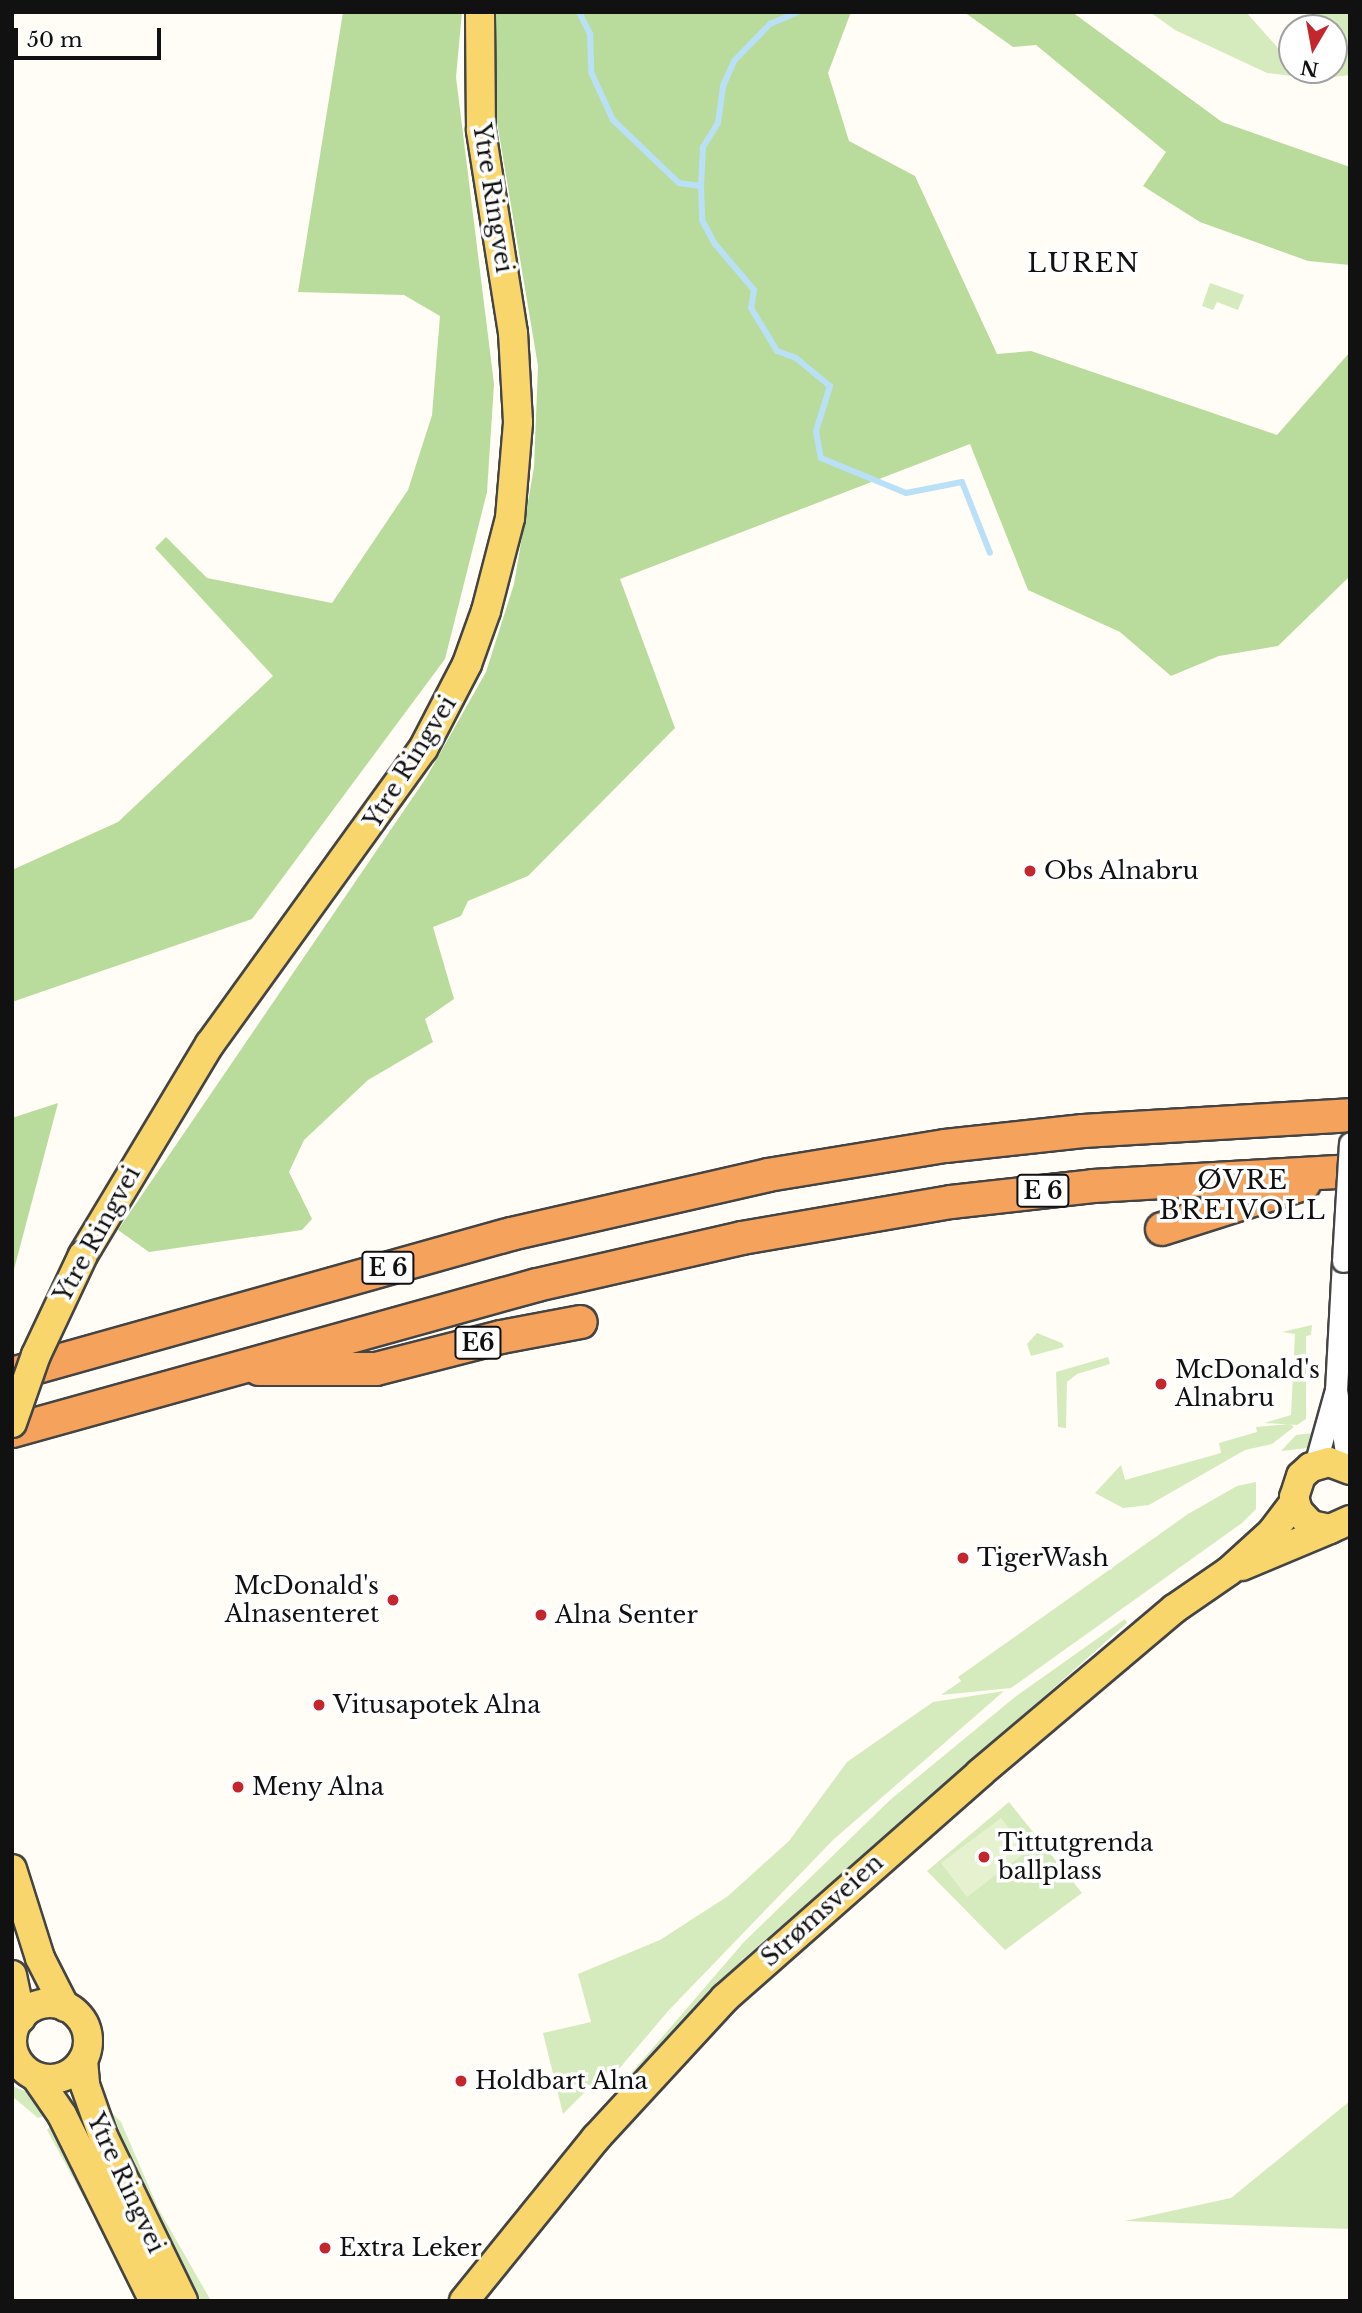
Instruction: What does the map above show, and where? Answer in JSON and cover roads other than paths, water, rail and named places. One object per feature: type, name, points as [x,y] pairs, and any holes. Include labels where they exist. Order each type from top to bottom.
[{"type":"highway","name":"E 6","points":[[12,1374],[511,1234],[768,1175],[945,1146],[1069,1132],[1350,1115]]},
{"type":"highway","name":"E 6","points":[[12,1430],[232,1368],[663,1253],[810,1225],[1105,1185],[1348,1162]]},
{"type":"highway","points":[[1162,1229],[1348,1162]]},
{"type":"highway","name":"E6","points":[[232,1368],[376,1369],[501,1337],[581,1322]]},
{"type":"main road","name":"Ytre Ringvei","points":[[12,1423],[36,1355],[83,1255],[211,1044],[423,750],[467,664],[486,611],[510,518],[518,422],[516,354],[481,130],[480,12]]},
{"type":"main road","points":[[1315,1465],[1329,1462],[1350,1470]]},
{"type":"main road","name":"Strømsveien","points":[[464,2301],[597,2138],[725,1998],[1001,1755],[1174,1609],[1229,1571],[1272,1532],[1295,1502],[1296,1484],[1315,1465]]},
{"type":"main road","points":[[1295,1502],[1304,1519],[1344,1524]]},
{"type":"main road","name":"Strømsveien","points":[[1229,1571],[1344,1524]]},
{"type":"main road","points":[[12,1869],[40,1958],[65,2007],[85,2025],[88,2046],[83,2060],[68,2075],[36,2077],[21,2065],[13,2046],[21,2018],[12,1975]]},
{"type":"main road","points":[[21,2018],[41,2005],[65,2007]]},
{"type":"main road","name":"Ytre Ringvei","points":[[83,2060],[85,2085],[103,2136],[183,2301]]},
{"type":"main road","name":"Ytre Ringvei","points":[[36,2077],[62,2115],[153,2301]]},
{"type":"street","points":[[1315,1465],[1336,1390],[1348,1162]]},
{"type":"street","points":[[1336,1390],[1350,1470]]},
{"type":"waterway","points":[[579,12],[590,34],[591,72],[613,120],[679,183],[701,186],[702,220],[715,244],[754,290],[751,308],[777,351],[796,358],[830,386],[816,431],[821,458],[906,493],[962,482],[990,553]]},
{"type":"waterway","points":[[701,186],[703,147],[718,123],[723,86],[734,61],[770,24],[798,12]]},
{"type":"place","name":"Obs Alnabru","points":[[1030,871]]},
{"type":"place","name":"McDonald's Alnabru","points":[[1161,1384]]},
{"type":"place","name":"TigerWash","points":[[963,1558]]},
{"type":"place","name":"McDonald's Alnasenteret","points":[[393,1600]]},
{"type":"place","name":"Alna Senter","points":[[541,1615]]},
{"type":"place","name":"Vitusapotek Alna","points":[[319,1705]]},
{"type":"place","name":"Meny Alna","points":[[238,1787]]},
{"type":"place","name":"Tittutgrenda ballplass","points":[[984,1857]]},
{"type":"place","name":"Holdbart Alna","points":[[461,2081]]},
{"type":"place","name":"Extra Leker","points":[[325,2248]]},
{"type":"district","name":"LUREN","points":[[1084,264]]},
{"type":"district","name":"ØVRE BREIVOLL","points":[[1243,1196]]}]
